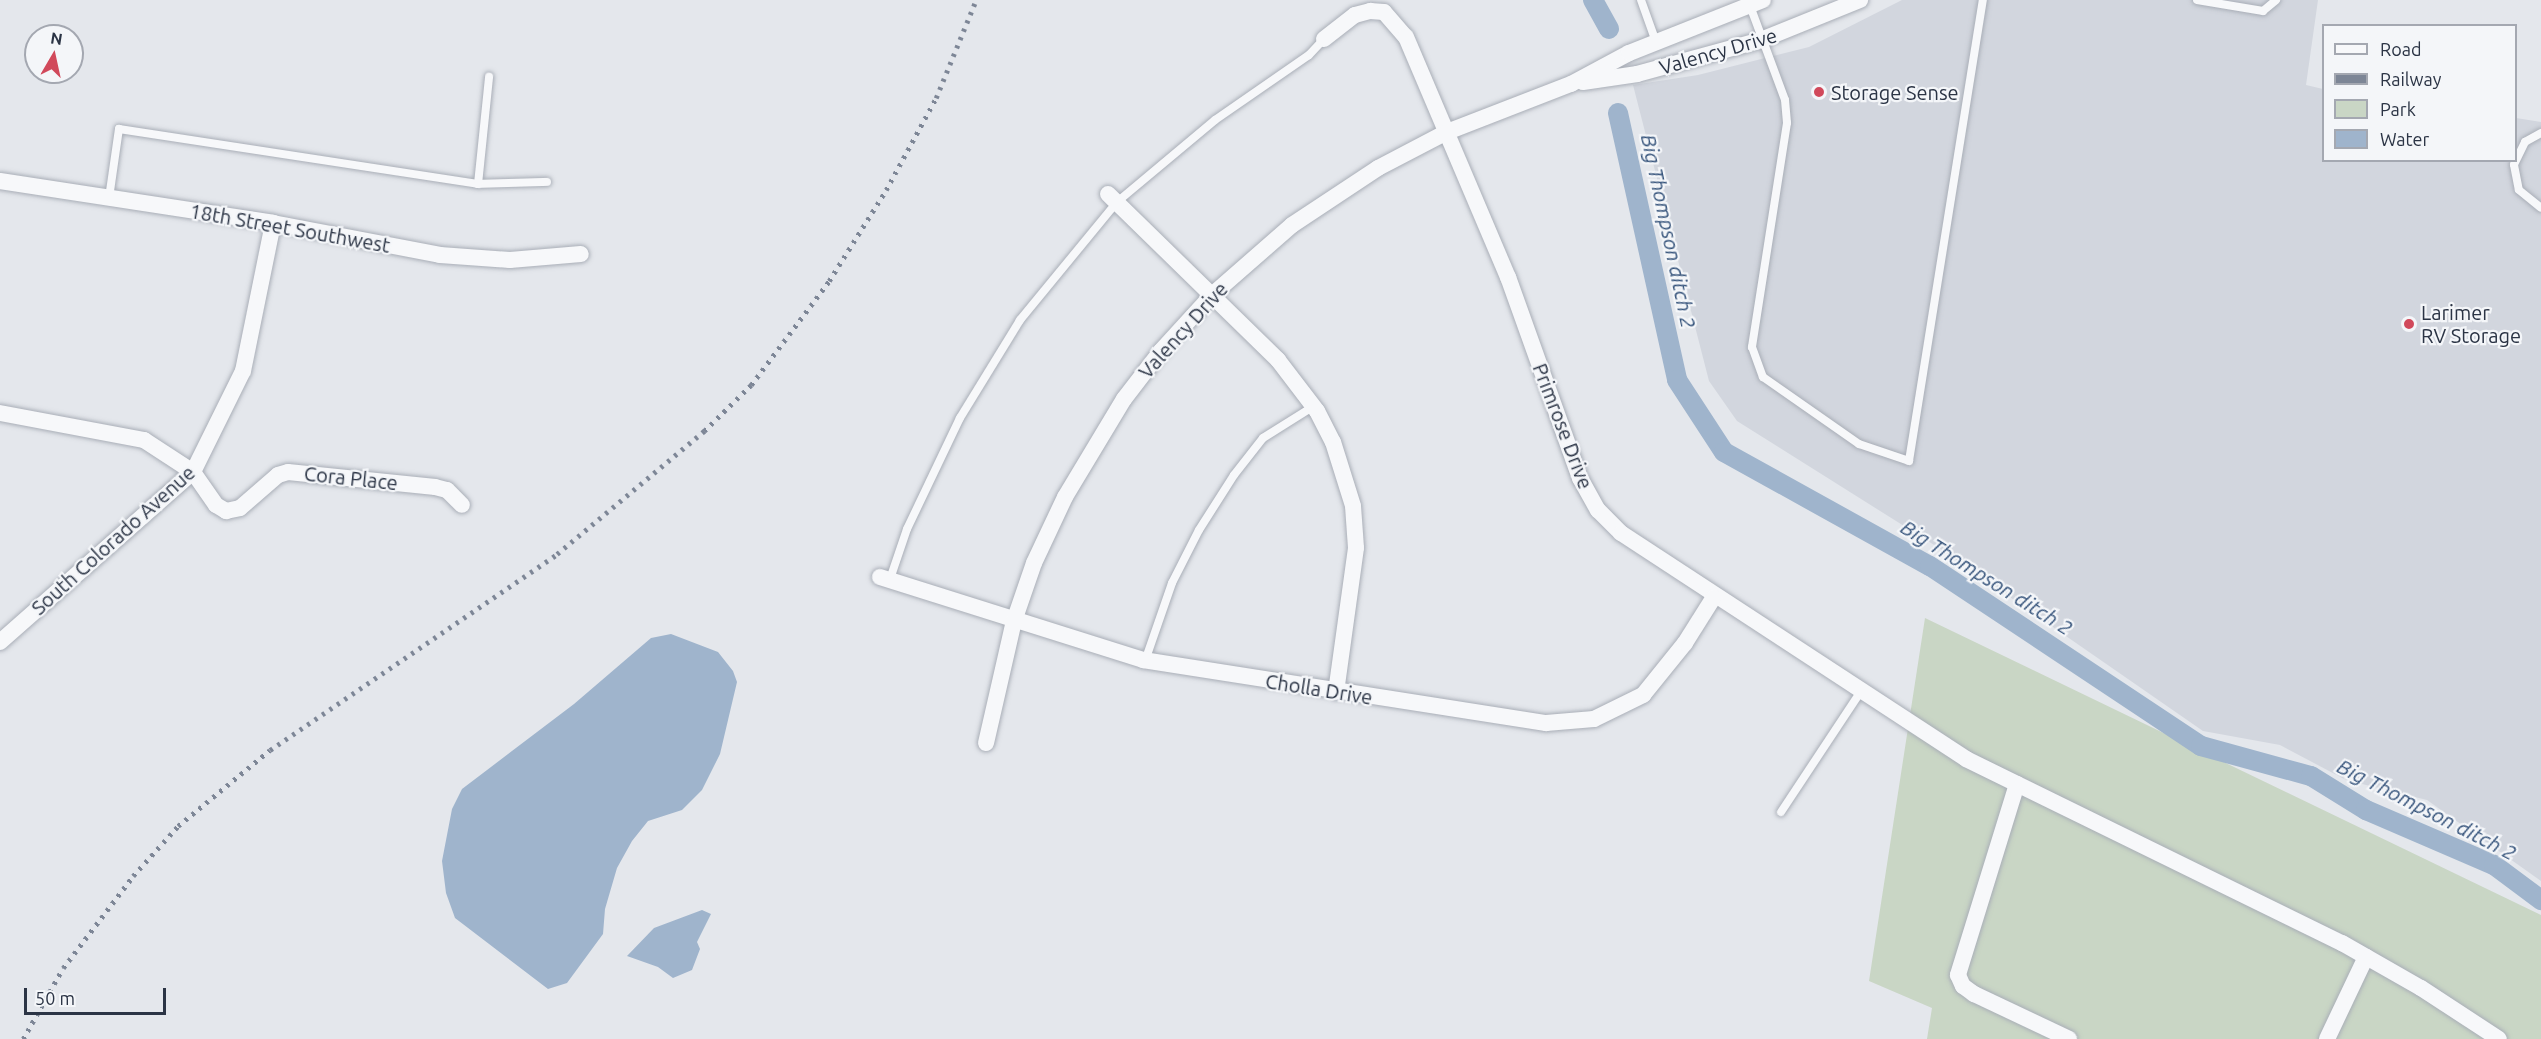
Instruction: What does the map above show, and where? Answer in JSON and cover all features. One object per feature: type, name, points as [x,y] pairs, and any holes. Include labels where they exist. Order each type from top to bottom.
[{"type":"street","name":"Valency Drive","points":[[1571,84],[1637,74],[1761,40],[1860,0]]},
{"type":"street","name":"Valency Drive","points":[[986,743],[1014,621],[1040,550],[1089,454],[1139,378],[1211,297],[1263,249],[1348,186],[1447,132],[1571,84],[1656,42],[1753,2]]},
{"type":"street","name":"Primrose Drive","points":[[1324,39],[1355,15],[1384,12],[1406,37],[1512,287],[1580,478],[1598,510],[1622,533],[1714,597],[1966,759],[2366,957],[2499,1039]]},
{"type":"street","name":"18th Street Southwest","points":[[0,181],[273,223],[440,255],[510,260],[580,254]]},
{"type":"street","points":[[1113,198],[1211,297],[1278,360],[1314,406],[1341,461],[1355,523],[1355,571],[1336,692]]},
{"type":"street","name":"South Colorado Avenue","points":[[0,642],[194,472],[243,371],[273,223]]},
{"type":"street","points":[[0,413],[126,434],[168,452],[194,472]]},
{"type":"street","name":"Cora Place","points":[[194,472],[216,505],[226,511],[240,508],[278,475],[288,472],[435,487],[447,490],[462,505]]},
{"type":"street","name":"Cholla Drive","points":[[885,578],[1144,661],[1546,723],[1594,719],[1628,705],[1655,683],[1714,597]]},
{"type":"street","points":[[2017,784],[1958,975],[1963,986],[1974,994],[2069,1039]]},
{"type":"street","points":[[2327,1039],[2366,957]]},
{"type":"lane","points":[[1641,0],[1656,42]]},
{"type":"lane","points":[[1753,2],[1761,40],[1785,100],[1787,123],[1752,347],[1762,377],[1859,444],[1909,461],[1983,0]]},
{"type":"lane","points":[[2197,0],[2263,11],[2276,0]]},
{"type":"lane","points":[[885,578],[921,497],[974,394],[1020,321],[1113,198],[1215,120],[1309,55],[1324,39]]},
{"type":"lane","points":[[478,184],[489,77]]},
{"type":"lane","points":[[109,198],[119,129],[478,184],[547,182]]},
{"type":"lane","points":[[2517,159],[2525,142],[2541,133]]},
{"type":"lane","points":[[2515,162],[2514,165],[2519,190],[2541,208]]},
{"type":"lane","points":[[1144,661],[1172,583],[1198,530],[1234,475],[1263,438],[1314,406]]},
{"type":"lane","points":[[1780,812],[1861,691]]},
{"type":"shaded area","points":[[1902,0],[2318,0],[2306,85],[2322,89],[2322,162],[2517,162],[2517,118],[2541,122],[2541,881],[2427,800],[2346,780],[2280,745],[2203,731],[1939,548],[1737,421],[1709,381],[1633,85],[1698,75],[1809,47]]},
{"type":"green space","points":[[1925,618],[2541,915],[2541,1039],[1927,1039],[1932,1008],[1869,981]]},
{"type":"water","points":[[671,634],[718,652],[733,671],[737,682],[720,754],[702,790],[682,810],[648,821],[632,841],[617,868],[605,909],[603,934],[567,983],[548,989],[455,918],[446,893],[442,861],[452,809],[462,789],[574,704],[651,638]]},
{"type":"water","points":[[702,910],[711,914],[697,942],[700,949],[692,970],[673,978],[658,967],[627,956],[654,928]]},
{"type":"waterway","name":"Big Thompson ditch 2","points":[[1593,0],[1609,29]]},
{"type":"waterway","name":"Big Thompson ditch 2","points":[[1618,113],[1677,380],[1724,452],[1930,566],[2201,746],[2311,776],[2366,810],[2494,865],[2541,900]]},
{"type":"railway","points":[[23,1039],[63,968],[133,876],[178,826],[270,750],[557,554],[704,431],[751,385],[829,281],[886,190],[936,98],[976,0]]},
{"type":"place","name":"Storage Sense","points":[[1819,92]]},
{"type":"place","name":"Larimer RV Storage","points":[[2409,324]]}]
